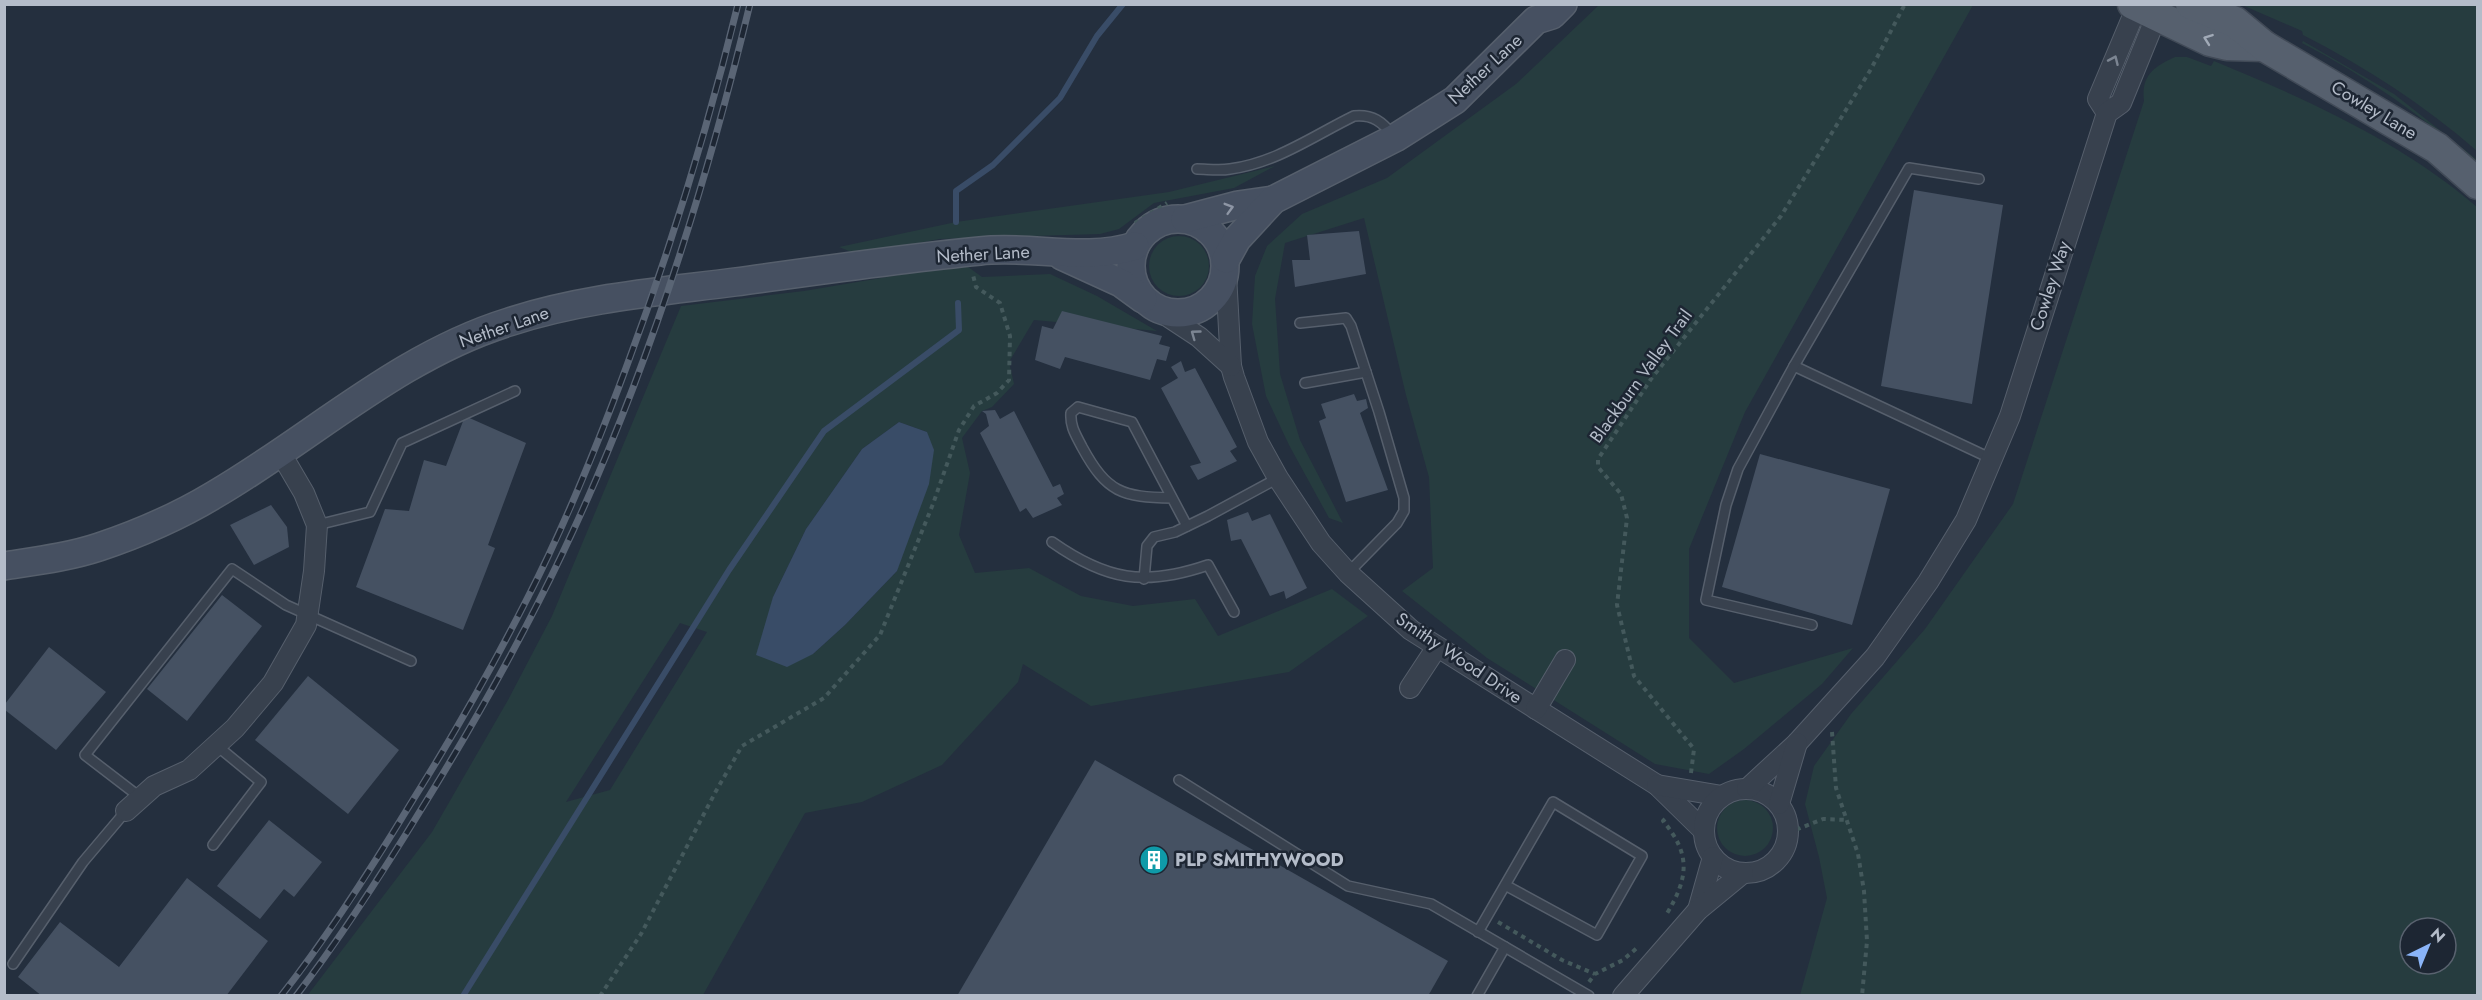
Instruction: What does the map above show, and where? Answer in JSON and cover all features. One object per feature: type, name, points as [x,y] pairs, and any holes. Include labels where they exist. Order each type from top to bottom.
[{"type":"main road","name":"Nether Lane","points":[[1185,219],[1238,205],[1274,200],[1395,138],[1455,100],[1537,12],[1552,15],[1563,4]]},
{"type":"main road","name":"Cowley Lane","points":[[2191,4],[2235,22],[2264,46],[2437,148],[2478,184]]},
{"type":"main road","name":"Cowley Lane","points":[[2145,8],[2210,41],[2227,45],[2264,46]]},
{"type":"main road","name":"Nether Lane","points":[[1226,266],[1237,239],[1274,200]]},
{"type":"main road","points":[[1170,219],[1185,219],[1199,223],[1212,232],[1221,244],[1226,266],[1221,288],[1212,300],[1199,309],[1177,313],[1149,303],[1136,287],[1131,273],[1131,260],[1135,246],[1144,233],[1156,224],[1170,219]]},
{"type":"main road","name":"Nether Lane","points":[[4,566],[97,548],[152,526],[213,496],[374,389],[448,346],[507,322],[562,307],[617,298],[982,250],[1019,249],[1057,253],[1109,252],[1135,246]]},
{"type":"main road","name":"Nether Lane","points":[[1057,253],[1121,283],[1149,303]]},
{"type":"street","name":"Cowley Way","points":[[1747,789],[1797,743],[1875,657],[1928,582],[1966,520],[2010,416],[2107,113],[2121,103],[2145,8]]},
{"type":"street","name":"Smithy Wood Drive","points":[[1226,266],[1231,366],[1258,442],[1278,478],[1321,543],[1348,573],[1412,630],[1657,785],[1704,831]]},
{"type":"street","name":"Smithy Wood Drive","points":[[1149,303],[1199,337],[1231,366]]},
{"type":"street","points":[[133,804],[154,786],[189,770],[235,728],[273,682],[306,624],[314,571],[316,525],[304,493],[280,452]]},
{"type":"street","points":[[1410,688],[1437,647]]},
{"type":"street","points":[[1536,709],[1565,660]]},
{"type":"street","name":"Cowley Way","points":[[1779,804],[1797,743]]},
{"type":"street","name":"Smithy Wood Drive","points":[[1657,785],[1722,796]]},
{"type":"street","points":[[1747,789],[1761,791],[1779,804],[1786,817],[1788,833],[1787,845],[1776,862],[1763,870],[1743,873],[1723,867],[1713,857],[1708,850],[1704,831],[1712,807],[1722,796],[1732,791],[1747,789]]},
{"type":"street","points":[[1698,910],[1713,857]]},
{"type":"street","points":[[1623,996],[1698,910],[1743,873]]},
{"type":"lane","points":[[1197,169],[1227,170],[1256,164],[1295,149],[1354,116],[1365,115],[1377,119],[1395,138]]},
{"type":"lane","points":[[1812,626],[1706,600],[1726,505],[1738,469],[1794,366],[1909,168],[1979,179]]},
{"type":"lane","points":[[1300,323],[1346,318],[1351,326],[1404,498],[1404,511],[1397,523],[1348,573]]},
{"type":"lane","points":[[1794,366],[1992,459]]},
{"type":"lane","points":[[1305,383],[1366,372]]},
{"type":"lane","points":[[316,525],[370,513],[402,443],[515,390]]},
{"type":"lane","points":[[1172,498],[1142,498],[1120,492],[1095,472],[1070,425],[1071,413],[1078,407],[1132,422],[1187,526]]},
{"type":"lane","points":[[1144,579],[1147,546],[1155,537],[1187,526],[1278,478]]},
{"type":"lane","points":[[1052,542],[1103,572],[1144,579],[1182,574],[1208,565],[1234,612]]},
{"type":"lane","points":[[13,964],[82,862],[133,804],[85,755],[232,569],[286,605],[411,661]]},
{"type":"lane","points":[[213,845],[261,782],[216,745]]},
{"type":"lane","points":[[1179,780],[1348,886],[1431,904],[1585,993]]},
{"type":"lane","points":[[1478,932],[1488,916],[1505,885],[1553,802],[1642,856],[1597,935],[1505,885]]},
{"type":"lane","points":[[1477,996],[1505,947]]},
{"type":"path","name":"Blackburn Valley Trail","points":[[1689,790],[1694,749],[1634,676],[1617,605],[1627,518],[1621,494],[1598,467],[1598,459],[1651,379],[1781,216],[1871,69],[1905,4]]},
{"type":"path","points":[[600,996],[640,934],[742,746],[824,698],[880,635],[933,504],[959,430],[974,406],[997,393],[1009,380],[1010,336],[1000,303],[976,287],[973,275],[982,264],[982,250]]},
{"type":"path","points":[[1826,711],[1832,730],[1836,788],[1858,854],[1864,891],[1867,941],[1862,996]]},
{"type":"path","points":[[1788,833],[1823,819],[1847,820]]},
{"type":"path","points":[[1662,921],[1680,892],[1685,862],[1672,832],[1663,821]]},
{"type":"path","points":[[1488,916],[1562,960],[1596,974]]},
{"type":"path","points":[[1585,993],[1596,974],[1623,960],[1640,946]]},
{"type":"green space","points":[[1599,5],[1973,5],[1745,412],[1689,549],[1689,638],[1734,683],[1853,648],[1822,684],[1744,749],[1709,774],[1655,764],[1487,658],[1402,591],[1433,568],[1429,477],[1406,395],[1364,218],[1285,243],[1275,299],[1280,374],[1300,440],[1343,523],[1329,518],[1289,445],[1266,396],[1252,324],[1255,276],[1267,246],[1302,214],[1387,178],[1516,84]]},
{"type":"green space","points":[[2242,5],[2477,5],[2477,151],[2436,118],[2372,74],[2303,35],[2302,31]]},
{"type":"green space","points":[[2303,41],[2394,94],[2470,154],[2477,160],[2477,164],[2394,98],[2349,69],[2302,43]]},
{"type":"green space","points":[[2175,57],[2187,57],[2211,66],[2214,61],[2318,107],[2385,142],[2417,162],[2477,207],[2477,995],[1800,995],[1827,898],[1805,804],[1814,766],[1851,714],[1925,629],[2013,504],[2144,101],[2144,85],[2150,73]]},
{"type":"green space","points":[[1275,166],[1234,188],[1154,203],[1119,229],[1100,234],[939,239],[859,255],[839,247],[956,222],[1169,192]]},
{"type":"green space","points":[[1179,236],[1196,241],[1204,249],[1209,266],[1204,283],[1196,291],[1179,296],[1162,291],[1154,283],[1149,266],[1154,249],[1162,241]]},
{"type":"green space","points":[[964,264],[982,277],[1050,274],[1097,296],[1157,331],[1034,320],[1009,362],[1014,384],[992,407],[982,411],[962,438],[970,473],[959,535],[975,573],[1029,568],[1081,596],[1133,606],[1195,599],[1218,636],[1332,589],[1368,616],[1289,672],[1091,706],[1023,664],[1018,682],[942,765],[862,802],[805,813],[703,995],[307,996],[432,832],[508,700],[552,616],[681,306],[804,291]],"holes":[[[899,422],[927,432],[897,571],[845,625],[813,654],[773,597],[806,529],[862,449]],[[680,623],[707,632],[610,790],[566,802]]]},
{"type":"green space","points":[[1740,800],[1750,800],[1765,808],[1771,817],[1773,828],[1771,839],[1765,848],[1750,856],[1740,856],[1729,851],[1722,844],[1717,833],[1717,823],[1722,812],[1729,805]]},
{"type":"water","points":[[899,422],[927,432],[934,450],[929,484],[897,571],[845,625],[813,654],[787,667],[756,655],[773,597],[806,529],[862,449]]},
{"type":"building","points":[[1914,190],[2003,205],[1972,404],[1881,386]]},
{"type":"building","points":[[1359,231],[1366,274],[1295,287],[1292,260],[1310,260],[1307,235]]},
{"type":"building","points":[[1062,311],[1162,336],[1159,344],[1170,347],[1166,361],[1157,359],[1150,380],[1065,357],[1060,369],[1035,360],[1042,326],[1053,329]]},
{"type":"building","points":[[1181,361],[1185,372],[1195,368],[1237,447],[1230,451],[1237,461],[1198,480],[1190,466],[1201,463],[1161,388],[1178,378],[1171,367]]},
{"type":"building","points":[[1354,394],[1357,401],[1366,399],[1368,408],[1360,413],[1388,490],[1346,502],[1319,421],[1326,418],[1321,404]]},
{"type":"building","points":[[995,410],[1000,419],[1014,411],[1053,487],[1060,484],[1064,494],[1057,498],[1062,505],[1033,518],[1026,508],[1020,512],[980,433],[989,426],[986,414],[982,411]]},
{"type":"building","points":[[465,416],[526,443],[488,545],[495,548],[463,630],[356,587],[385,509],[409,511],[424,460],[446,466]]},
{"type":"building","points":[[1760,454],[1890,489],[1852,625],[1722,587]]},
{"type":"building","points":[[271,505],[287,527],[289,547],[254,565],[230,525]]},
{"type":"building","points":[[1248,512],[1252,521],[1270,514],[1307,588],[1286,599],[1284,591],[1270,596],[1241,539],[1231,541],[1227,520]]},
{"type":"building","points":[[222,595],[262,626],[187,721],[147,689]]},
{"type":"building","points":[[49,647],[106,692],[56,750],[5,710],[5,704]]},
{"type":"building","points":[[308,676],[399,750],[348,814],[255,740]]},
{"type":"building","name":"PLP SMITHYWOOD","points":[[1095,760],[1448,961],[1428,996],[957,996]]},
{"type":"building","points":[[269,820],[322,862],[294,897],[284,889],[260,919],[217,886]]},
{"type":"building","points":[[187,878],[268,941],[226,996],[42,996],[18,977],[60,922],[119,967]]},
{"type":"waterway","points":[[956,222],[956,191],[993,165],[1060,98],[1097,36],[1123,4]]},
{"type":"waterway","points":[[463,996],[729,570],[824,431],[959,330],[958,303]]},
{"type":"railway","points":[[281,996],[349,901],[442,753],[500,650],[555,541],[604,426],[658,279],[701,143],[738,4]]},
{"type":"railway","points":[[296,996],[362,904],[453,757],[511,654],[573,530],[635,384],[662,309],[710,157],[750,4]]},
{"type":"place","name":"PLP SMITHYWOOD","points":[[1154,860]]}]
